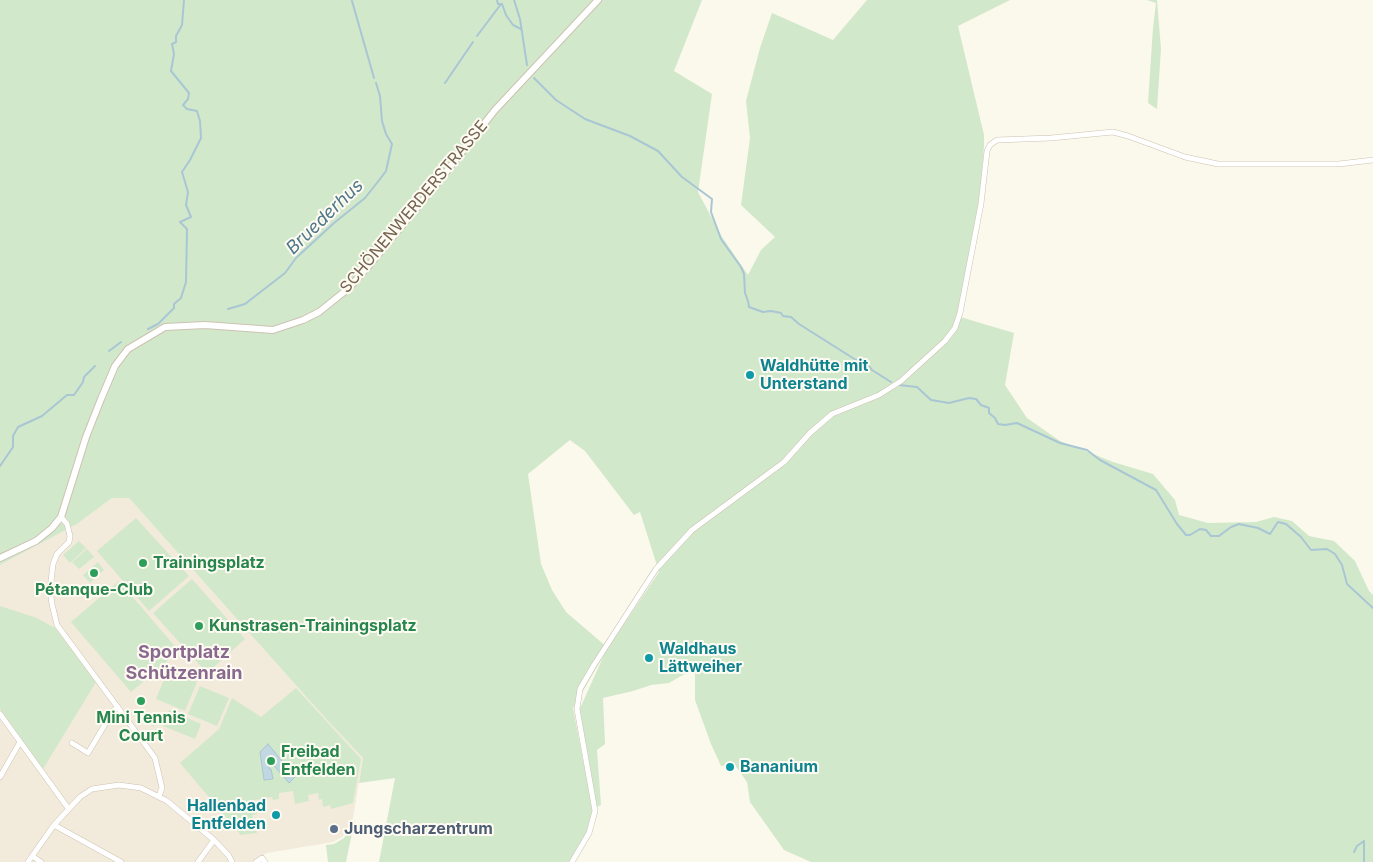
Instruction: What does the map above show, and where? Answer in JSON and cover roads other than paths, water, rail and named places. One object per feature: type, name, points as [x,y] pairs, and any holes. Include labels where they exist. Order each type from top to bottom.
[{"type":"street","name":"SCHÖNENWERDERSTRASSE","points":[[0,558],[36,541],[52,528],[61,517],[86,437],[101,399],[115,366],[128,349],[165,327],[206,325],[273,330],[304,320],[319,312],[349,288],[439,181],[495,110],[598,0]]},
{"type":"street","points":[[572,862],[590,832],[595,810],[577,709],[579,694],[604,648],[656,569],[692,530],[784,462],[810,433],[832,414],[879,395],[900,381],[946,341],[955,328],[960,313],[981,204],[987,151],[990,145],[997,140],[1051,138],[1113,132],[1185,157],[1218,164],[1331,164],[1373,160]]},
{"type":"street","points":[[61,517],[67,524],[70,536],[69,542],[57,554],[53,564],[50,590],[58,625],[155,758],[162,788],[159,796]]},
{"type":"street","points":[[72,743],[88,753],[113,711],[118,706]]},
{"type":"street","points":[[0,714],[68,808]]},
{"type":"street","points":[[0,777],[20,742]]},
{"type":"street","points":[[28,862],[54,824],[80,796],[92,788],[127,785],[141,788],[159,796],[214,840],[232,862]]},
{"type":"street","points":[[54,824],[121,862]]},
{"type":"street","points":[[198,862],[214,840]]},
{"type":"street","points":[[32,856],[41,862]]},
{"type":"street","points":[[256,862],[263,860]]},
{"type":"water","points":[[268,744],[295,777],[289,783],[271,762],[269,769],[271,769],[273,779],[264,780],[260,752]]},
{"type":"waterway","points":[[148,329],[158,324],[174,308],[174,304],[181,298],[186,282],[187,229],[180,222],[191,217],[186,205],[188,192],[182,172],[201,138],[200,121],[197,111],[187,109],[183,105],[188,99],[189,93],[171,71],[174,54],[172,44],[176,42],[176,36],[182,25],[184,0]]},
{"type":"waterway","points":[[497,0],[498,4],[502,4],[506,15],[513,25],[521,29]]},
{"type":"waterway","points":[[514,0],[520,19],[527,65]]},
{"type":"waterway","name":"Bruederhus","points":[[352,1],[374,78]]},
{"type":"waterway","points":[[477,36],[501,4]]},
{"type":"waterway","points":[[445,83],[473,42]]},
{"type":"waterway","points":[[534,78],[556,100],[585,119],[630,136],[658,151],[682,177],[712,199],[711,212],[721,239],[744,274],[745,293],[749,307],[763,312],[771,311],[791,317],[856,360],[867,364],[872,370],[891,382]]},
{"type":"waterway","name":"Bruederhus","points":[[228,309],[245,304],[285,273],[296,258],[365,198],[386,171],[392,144],[386,134],[382,121],[380,96],[376,83]]},
{"type":"waterway","points":[[109,351],[121,342]]},
{"type":"waterway","points":[[0,466],[13,447],[13,436],[18,427],[42,416],[67,395],[74,395],[83,382],[84,377],[95,366]]},
{"type":"waterway","points":[[899,385],[917,387],[931,400],[949,403],[969,398],[976,399],[981,405],[989,408],[989,413],[998,424],[1017,423],[1060,443],[1087,450],[1100,460],[1156,490],[1186,535],[1190,535],[1200,529],[1206,530],[1211,536],[1219,536],[1231,527],[1239,524],[1258,528],[1270,534],[1278,522],[1286,524],[1301,537],[1311,550],[1327,549],[1335,554],[1342,565],[1347,584],[1373,608]]},
{"type":"waterway","points":[[1364,841],[1364,862]]},
{"type":"waterway","points":[[1354,852],[1357,846],[1364,841]]},
{"type":"place","name":"Waldhütte mit Unterstand","points":[[750,375]]},
{"type":"place","name":"Trainingsplatz","points":[[143,563]]},
{"type":"place","name":"Pétanque-Club","points":[[94,573]]},
{"type":"place","name":"Kunstrasen-Trainingsplatz","points":[[199,626]]},
{"type":"place","name":"Waldhaus Lättweiher","points":[[649,658]]},
{"type":"place","name":"Mini Tennis Court","points":[[141,701]]},
{"type":"place","name":"Freibad Entfelden","points":[[271,761]]},
{"type":"place","name":"Bananium","points":[[730,767]]},
{"type":"place","name":"Hallenbad Entfelden","points":[[276,815]]},
{"type":"place","name":"Jungscharzentrum","points":[[334,829]]},
{"type":"district","name":"Sportplatz Schützenrain","points":[[184,663]]}]
